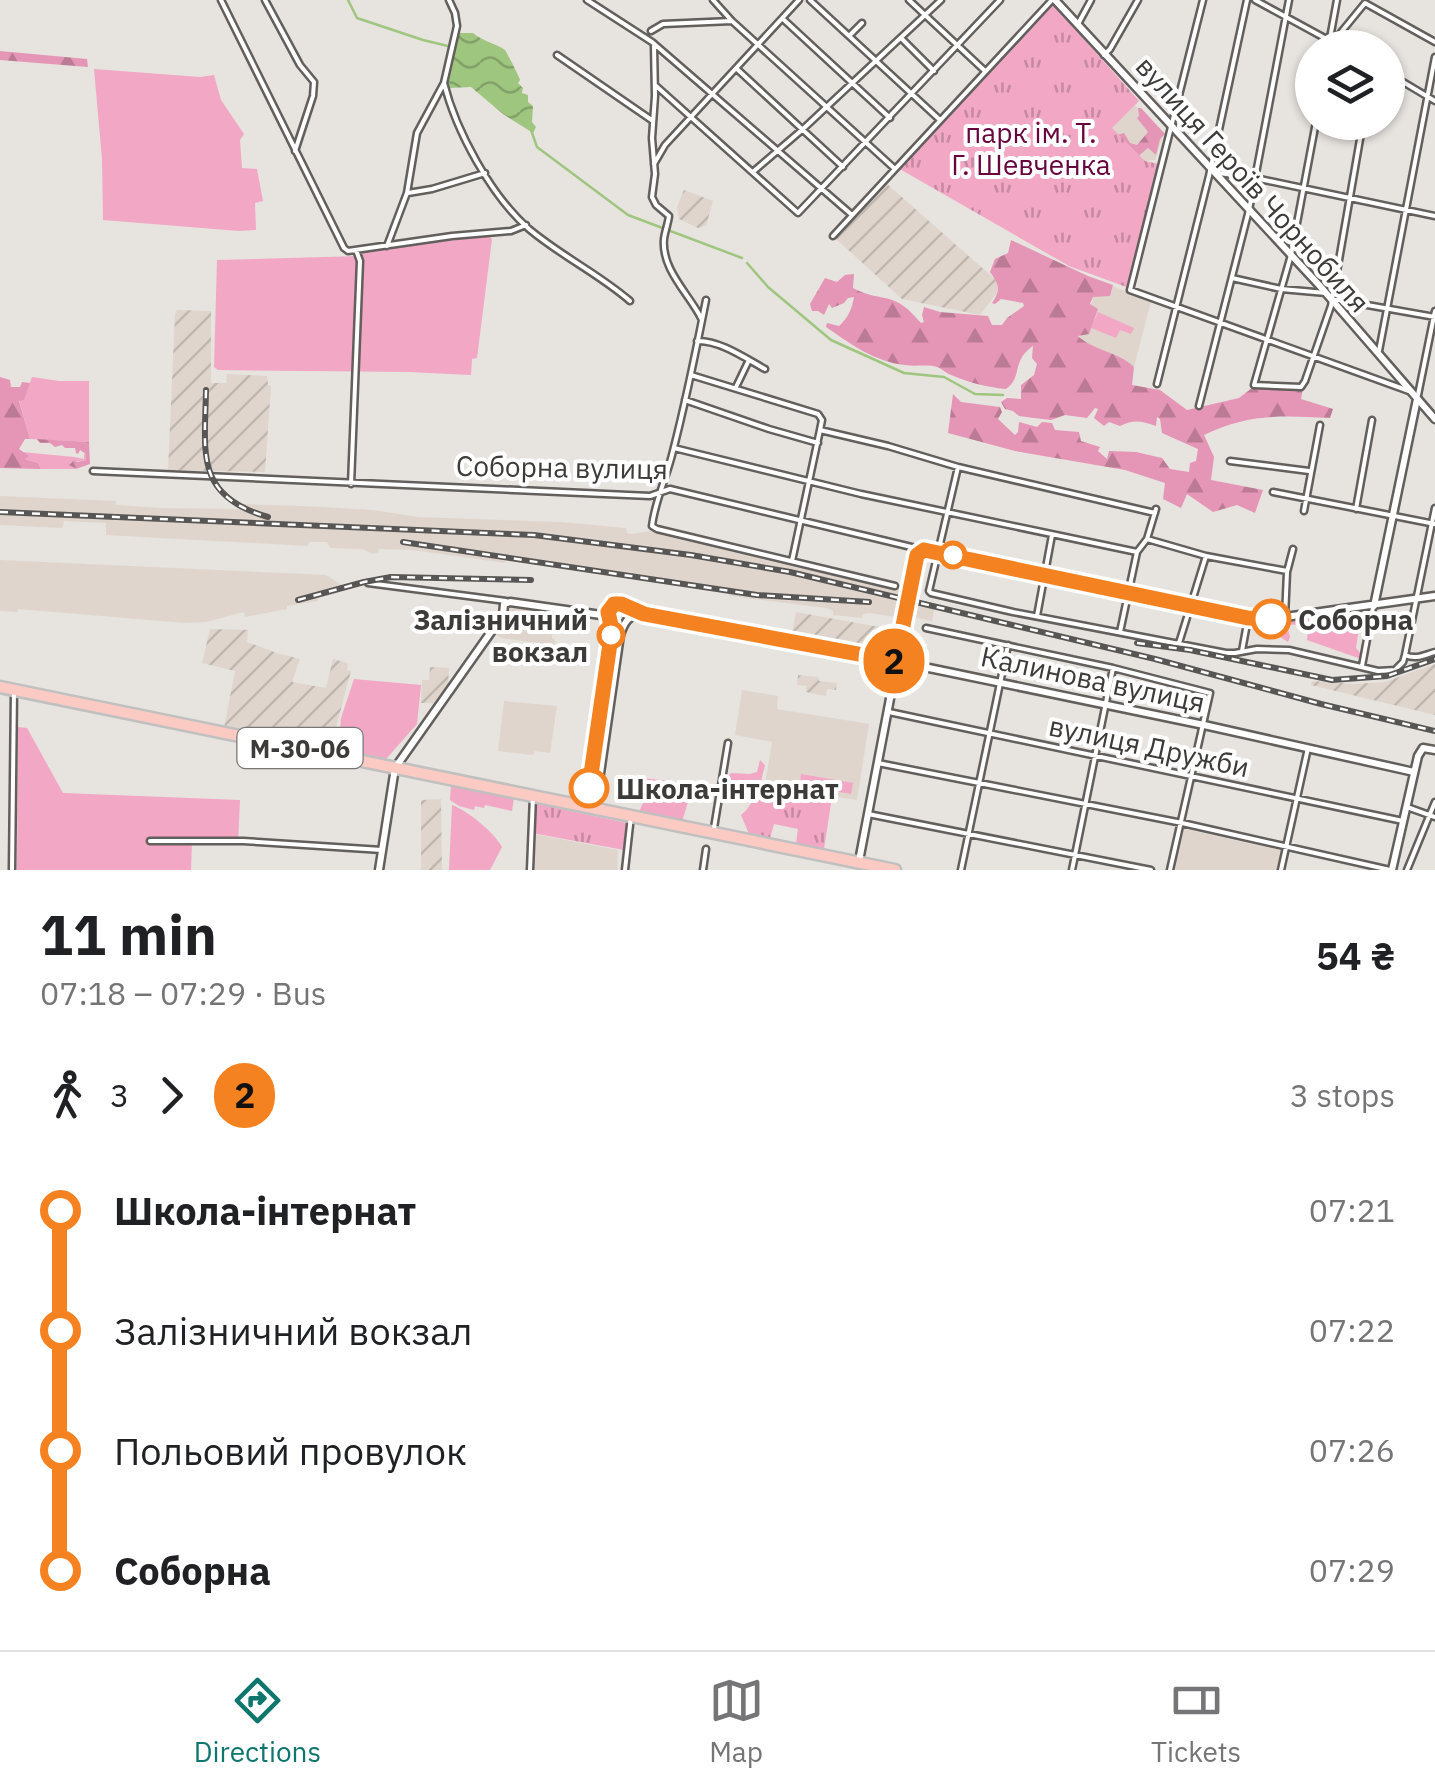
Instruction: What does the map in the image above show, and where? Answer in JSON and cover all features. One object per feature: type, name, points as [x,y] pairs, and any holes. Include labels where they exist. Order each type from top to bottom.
[{"type":"main road","name":"М-30-06","points":[[0,687],[859,866],[895,870]]},
{"type":"street","points":[[221,0],[344,248],[354,251],[512,231],[526,225]]},
{"type":"street","points":[[265,0],[314,84],[295,151]]},
{"type":"street","points":[[387,246],[407,193],[418,133],[444,83],[457,26],[449,0]]},
{"type":"street","points":[[587,0],[652,42],[852,214]]},
{"type":"street","points":[[713,0],[896,169]]},
{"type":"street","points":[[654,164],[665,145],[799,0]]},
{"type":"street","points":[[810,0],[940,120]]},
{"type":"street","points":[[910,0],[986,71]]},
{"type":"street","points":[[754,171],[942,0]]},
{"type":"street","points":[[655,86],[799,212],[1000,0]]},
{"type":"street","points":[[833,236],[1054,0]]},
{"type":"street","name":"вулиця Героїв Чорнобиля","points":[[1054,0],[1292,255],[1435,419]]},
{"type":"street","points":[[1078,24],[1092,0]]},
{"type":"street","points":[[1104,55],[1138,0]]},
{"type":"street","points":[[1203,0],[1130,290],[1409,391]]},
{"type":"street","points":[[1157,384],[1213,171],[1247,0]]},
{"type":"street","points":[[1255,0],[1307,30]]},
{"type":"street","points":[[1199,406],[1249,210],[1288,0]]},
{"type":"street","points":[[1332,30],[1337,0]]},
{"type":"street","points":[[1342,30],[1365,3],[1435,42]]},
{"type":"street","points":[[783,18],[890,118]]},
{"type":"street","points":[[651,30],[663,24],[732,21]]},
{"type":"street","points":[[849,36],[862,23]]},
{"type":"street","points":[[902,39],[934,71]]},
{"type":"street","points":[[652,42],[652,197],[669,216],[664,241],[666,256],[703,321]]},
{"type":"street","points":[[557,55],[653,121]]},
{"type":"street","points":[[1378,356],[1432,99],[1435,57]]},
{"type":"street","points":[[737,69],[843,168]]},
{"type":"street","points":[[444,83],[462,130],[504,200],[526,225],[630,301]]},
{"type":"street","points":[[1405,84],[1432,99]]},
{"type":"street","points":[[1313,140],[1292,255],[1254,385],[1303,386],[1329,297],[1360,140]]},
{"type":"street","points":[[1213,171],[1435,216]]},
{"type":"street","points":[[407,193],[486,173]]},
{"type":"street","points":[[351,484],[360,261],[354,251]]},
{"type":"street","points":[[1232,278],[1435,315],[1362,666]]},
{"type":"street","points":[[706,300],[674,448],[652,526],[894,586]]},
{"type":"street","points":[[696,341],[704,340],[765,368]]},
{"type":"street","points":[[736,387],[750,360]]},
{"type":"street","points":[[691,374],[820,414],[818,443],[792,561]]},
{"type":"street","points":[[685,400],[818,443]]},
{"type":"street","points":[[1356,509],[1372,420]]},
{"type":"street","points":[[1304,511],[1320,424]]},
{"type":"street","points":[[820,430],[958,467],[1156,511],[1147,539],[1138,552],[1120,632]]},
{"type":"street","points":[[674,448],[947,513],[1138,552]]},
{"type":"street","points":[[1230,462],[1310,471]]},
{"type":"street","points":[[958,467],[931,593],[1234,654],[1242,650],[1289,650],[1378,671],[1395,670],[1404,662],[1435,508]]},
{"type":"street","name":"Соборна вулиця","points":[[92,471],[650,496],[670,489],[918,551],[1248,618],[1284,618],[1435,596]]},
{"type":"street","points":[[1273,492],[1433,524]]},
{"type":"street","points":[[1036,616],[1052,534]]},
{"type":"street","points":[[1147,539],[1206,556],[1287,571]]},
{"type":"street","points":[[1284,618],[1287,571],[1293,549]]},
{"type":"street","points":[[909,598],[918,551]]},
{"type":"street","points":[[1179,642],[1206,556]]},
{"type":"street","points":[[368,583],[610,618],[620,624],[644,614]]},
{"type":"street","points":[[379,870],[395,768],[503,615],[504,604],[510,602]]},
{"type":"street","points":[[618,604],[628,614],[619,642],[591,808],[611,606],[618,604]]},
{"type":"street","name":"Калинова вулиця","points":[[624,606],[644,614],[999,682],[1414,772]]},
{"type":"street","points":[[859,866],[906,615]]},
{"type":"street","points":[[1242,650],[1248,618]]},
{"type":"street","points":[[926,628],[1210,693],[1170,870]]},
{"type":"street","points":[[960,870],[1008,644]]},
{"type":"street","points":[[1405,655],[1418,658],[1435,652]]},
{"type":"street","points":[[1072,870],[1113,668]]},
{"type":"street","points":[[12,870],[14,690]]},
{"type":"street","name":"вулиця Дружби","points":[[887,711],[1402,821]]},
{"type":"street","points":[[714,833],[728,743]]},
{"type":"street","points":[[1282,870],[1308,748]]},
{"type":"street","points":[[878,762],[1391,870],[1421,750],[1435,750]]},
{"type":"street","points":[[530,870],[533,796]]},
{"type":"street","points":[[1407,870],[1435,802]]},
{"type":"street","points":[[1406,806],[1432,816]]},
{"type":"street","points":[[868,814],[1151,870]]},
{"type":"street","points":[[625,870],[631,816]]},
{"type":"street","points":[[150,841],[243,840],[382,850]]},
{"type":"street","points":[[703,870],[706,849]]},
{"type":"shaded area","points":[[1135,105],[1163,135],[1155,160],[1145,161],[1111,128]]},
{"type":"shaded area","points":[[887,184],[997,281],[997,293],[980,315],[902,299],[835,238]]},
{"type":"shaded area","points":[[684,190],[713,201],[706,226],[698,228],[679,219],[677,207]]},
{"type":"shaded area","points":[[1099,281],[1151,301],[1134,367],[1078,344]]},
{"type":"shaded area","points":[[177,310],[211,311],[211,383],[226,383],[227,374],[267,376],[271,386],[265,472],[168,470]]},
{"type":"shaded area","points":[[0,496],[116,501],[116,505],[161,508],[304,506],[418,517],[626,528],[631,534],[651,531],[899,589],[903,598],[935,604],[932,621],[899,614],[896,617],[869,613],[862,618],[833,615],[826,608],[505,559],[505,563],[413,550],[379,549],[373,554],[362,549],[330,548],[327,542],[309,542],[308,546],[106,535],[106,523],[64,521],[62,528],[0,525]]},
{"type":"shaded area","points":[[0,560],[326,575],[342,585],[356,581],[357,585],[287,609],[245,617],[244,612],[206,622],[0,611]]},
{"type":"shaded area","points":[[509,606],[555,613],[555,645],[501,638],[493,633]]},
{"type":"shaded area","points":[[796,612],[896,630],[891,656],[791,639]]},
{"type":"shaded area","points":[[210,629],[248,630],[247,642],[300,659],[292,682],[326,688],[333,659],[348,663],[347,670],[351,671],[330,750],[274,735],[272,738],[224,728],[235,671],[202,663]]},
{"type":"shaded area","points":[[1435,664],[1435,715],[1311,685],[1312,681],[1385,682]]},
{"type":"shaded area","points":[[430,667],[449,668],[448,687],[436,703],[421,703],[422,680],[429,680]]},
{"type":"shaded area","points":[[798,675],[837,683],[836,690],[827,689],[826,696],[806,692],[806,686],[797,685]]},
{"type":"shaded area","points":[[742,690],[778,696],[777,709],[869,724],[857,800],[765,785],[772,742],[735,735]]},
{"type":"shaded area","points":[[504,701],[557,706],[550,753],[498,751]]},
{"type":"shaded area","points":[[441,799],[442,870],[421,870],[421,800]]},
{"type":"shaded area","points":[[1184,829],[1283,851],[1279,870],[1175,870]]},
{"type":"shaded area","points":[[534,834],[618,850],[617,870],[533,870]]},
{"type":"green space","name":"парк ім. Т. Г. Шевченка","points":[[1052,3],[1139,101],[1112,128],[1145,161],[1159,164],[1129,288],[1069,266],[898,168]]},
{"type":"green space","points":[[0,51],[87,59],[88,67],[0,60]]},
{"type":"green space","points":[[94,69],[214,75],[221,100],[244,134],[240,140],[242,168],[257,169],[263,201],[255,203],[256,230],[103,220]]},
{"type":"green space","points":[[1138,108],[1165,134],[1156,155],[1148,148],[1136,158],[1117,135],[1124,133],[1130,143],[1137,145],[1148,132],[1137,118]]},
{"type":"green space","points":[[489,236],[492,239],[477,358],[472,359],[471,375],[214,367],[217,260],[360,256],[361,251]]},
{"type":"green space","points":[[1011,240],[1113,285],[1110,296],[1093,297],[1090,304],[1098,309],[1089,334],[1078,336],[1134,367],[1132,385],[1160,390],[1187,410],[1239,398],[1252,388],[1303,388],[1301,399],[1333,409],[1330,418],[1251,419],[1204,435],[1214,457],[1211,480],[1263,490],[1255,513],[1237,505],[1213,512],[1187,494],[1181,508],[1163,499],[1165,483],[1125,470],[1015,451],[948,433],[953,394],[961,402],[1000,407],[998,419],[1015,435],[1019,422],[1037,427],[1042,422],[1052,423],[1055,430],[1079,432],[1081,441],[1100,447],[1098,451],[1107,459],[1109,451],[1136,452],[1162,458],[1170,469],[1189,472],[1198,449],[1162,433],[1157,417],[1156,426],[1130,422],[1120,426],[1109,422],[1104,426],[1094,418],[1098,409],[1095,408],[1087,418],[1065,415],[1051,420],[1019,416],[1005,409],[1001,402],[1007,398],[1021,399],[1021,385],[1034,375],[1037,364],[1032,358],[1033,346],[1022,357],[1006,389],[992,387],[958,378],[937,367],[883,360],[826,327],[827,323],[842,323],[854,297],[832,308],[829,304],[824,315],[812,311],[810,304],[825,278],[837,282],[854,274],[853,288],[903,305],[921,323],[924,307],[988,316],[992,325],[1002,325],[1024,306],[1001,299],[992,303],[998,287],[990,272],[995,259],[1008,253]]},
{"type":"green space","points":[[1098,312],[1134,328],[1131,334],[1120,330],[1116,338],[1091,328]]},
{"type":"green space","points":[[0,377],[10,380],[11,387],[30,383],[24,400],[19,401],[30,439],[25,439],[19,449],[29,456],[25,459],[38,463],[41,469],[0,468]]},
{"type":"green space","points":[[32,377],[89,381],[89,442],[30,439],[19,400],[24,399]]},
{"type":"green space","points":[[37,439],[89,442],[90,464],[76,469],[69,465],[74,460],[86,460],[86,454]]},
{"type":"green space","points":[[22,452],[84,459],[86,454],[87,460],[71,462],[76,469],[41,469],[38,463],[25,459]]},
{"type":"green space","points":[[1368,609],[1370,616],[1360,621],[1356,648],[1361,659],[1307,640],[1305,624],[1287,625],[1288,642],[1277,635],[1275,624],[1279,621],[1358,614]]},
{"type":"green space","points":[[612,642],[617,643],[595,799],[589,798]]},
{"type":"green space","points":[[354,679],[421,685],[417,724],[386,759],[338,751],[341,718]]},
{"type":"green space","points":[[18,727],[27,728],[63,793],[240,800],[238,843],[192,842],[191,870],[17,870]]},
{"type":"green space","points":[[760,760],[765,765],[755,791],[741,786],[726,790],[731,773],[757,772]]},
{"type":"green space","points":[[801,774],[853,783],[851,794],[800,785]]},
{"type":"green space","points":[[642,778],[706,785],[704,796],[690,795],[682,822],[642,815]]},
{"type":"green space","points":[[451,785],[514,798],[512,811],[485,805],[475,806],[474,810],[459,806],[450,800]]},
{"type":"green space","points":[[762,785],[832,797],[824,849],[796,843],[798,829],[774,824],[770,838],[749,834],[741,815]]},
{"type":"green space","points":[[534,803],[627,823],[624,850],[532,833]]},
{"type":"green space","points":[[452,805],[480,823],[502,847],[490,870],[449,870]]},
{"type":"water","points":[[459,33],[473,33],[505,50],[522,93],[528,95],[533,106],[533,133],[471,87],[450,88]]},
{"type":"waterway","points":[[348,0],[357,18],[452,47]]},
{"type":"waterway","points":[[531,130],[537,147],[628,215],[742,258]]},
{"type":"waterway","points":[[747,263],[768,287],[831,340],[904,373],[944,377],[975,394],[1003,395]]},
{"type":"railway","points":[[206,390],[206,452],[216,484],[244,508],[268,517]]},
{"type":"railway","points":[[0,512],[534,535],[691,555],[790,572],[1435,731]]},
{"type":"railway","points":[[403,542],[757,595],[869,602]]},
{"type":"railway","points":[[298,600],[391,577],[531,580]]},
{"type":"railway","points":[[1137,643],[1190,650],[1332,680],[1387,676],[1435,659]]},
{"type":"bus line","name":"2","points":[[589,788],[612,630],[608,612],[614,604],[644,614],[896,661],[917,555],[924,550],[1248,618],[1271,619]]},
{"type":"place","name":"Соборна","points":[[1271,619]]},
{"type":"place","name":"Залізничний вокзал","points":[[611,635]]},
{"type":"place","name":"Школа-інтернат","points":[[589,788]]}]
